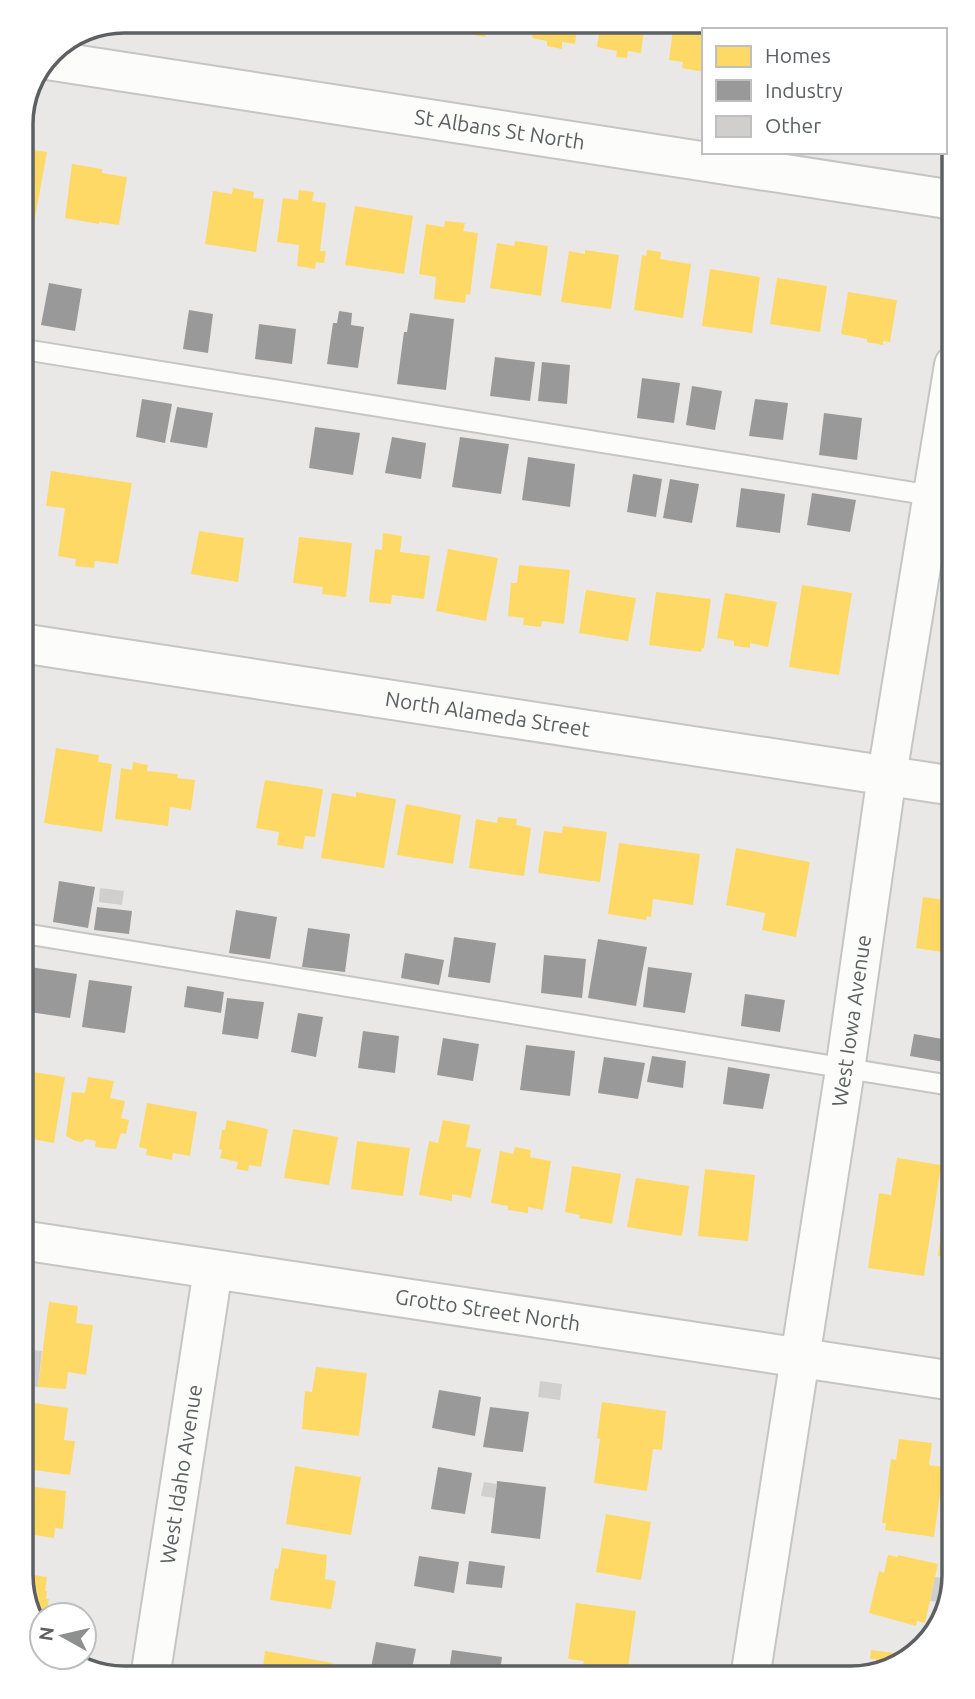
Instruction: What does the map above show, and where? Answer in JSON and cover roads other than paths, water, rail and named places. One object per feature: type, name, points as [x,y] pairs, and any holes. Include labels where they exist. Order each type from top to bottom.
[{"type":"street","name":"St Albans St North","points":[[59,62],[942,198]]},
{"type":"street","name":"West Iowa Avenue","points":[[752,1666],[845,1069],[887,775],[942,508]]},
{"type":"street","name":"North Alameda Street","points":[[33,645],[942,784]]},
{"type":"street","name":"Grotto Street North","points":[[33,1242],[942,1379]]},
{"type":"street","name":"West Idaho Avenue","points":[[152,1666],[214,1269]]},
{"type":"lane","points":[[33,351],[942,498]]},
{"type":"lane","points":[[33,935],[942,1084]]}]
